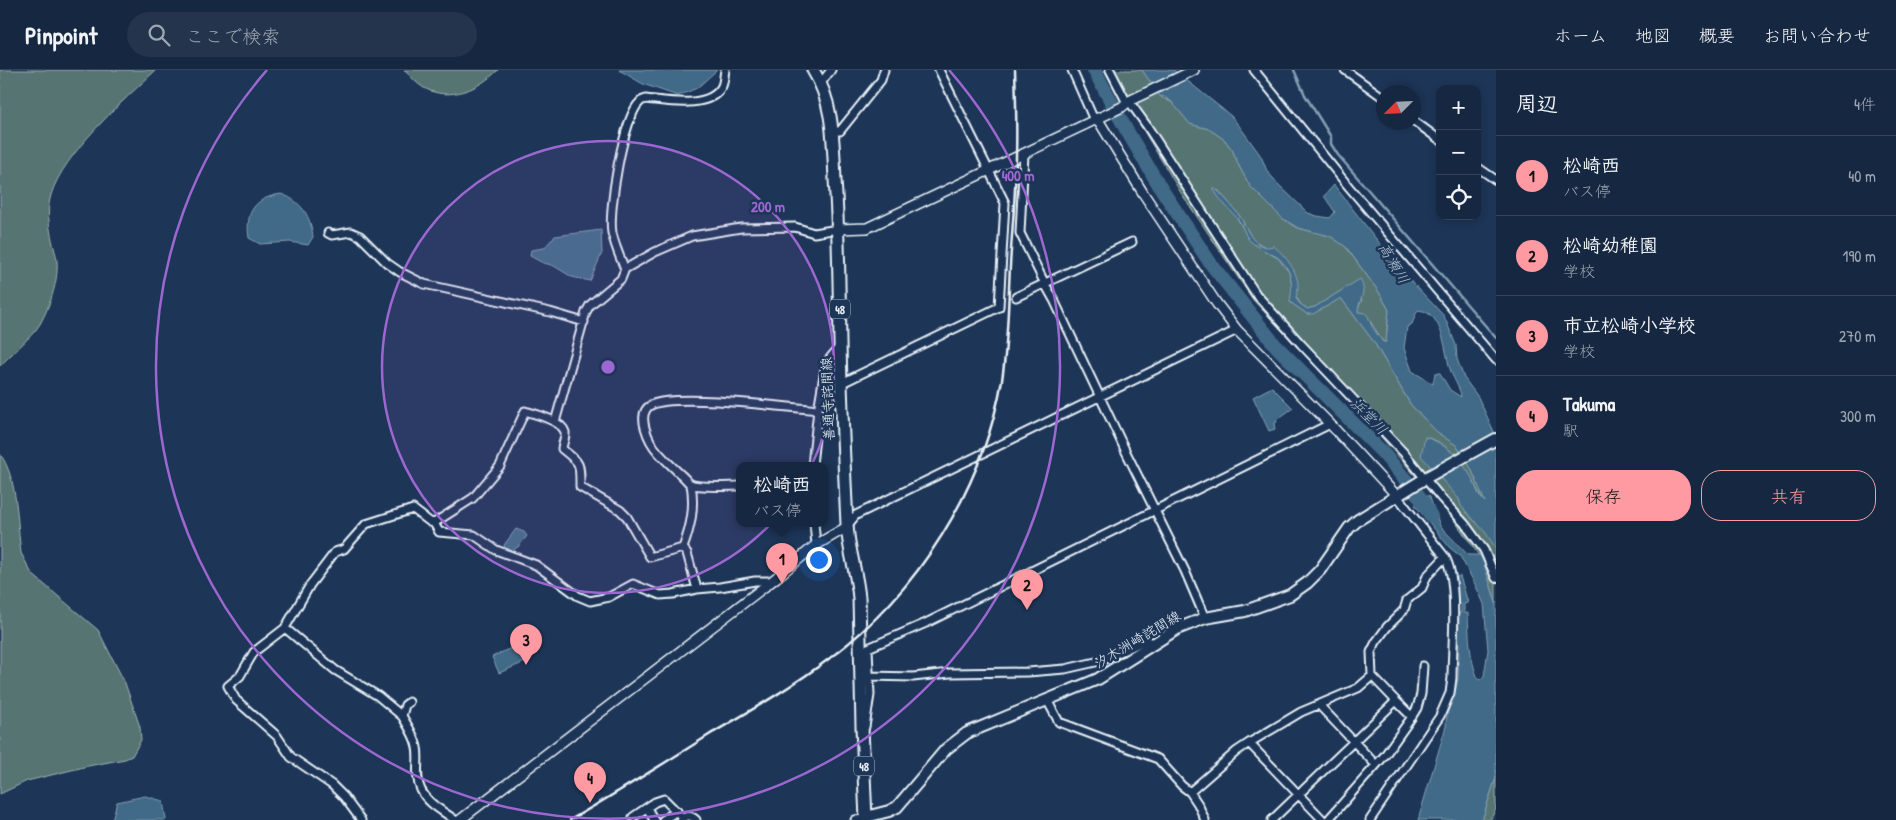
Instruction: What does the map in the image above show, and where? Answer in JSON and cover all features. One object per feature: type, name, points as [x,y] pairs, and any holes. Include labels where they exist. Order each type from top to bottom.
[{"type":"main road","name":"善通寺詫間線","points":[[813,70],[821,83],[830,112],[832,131],[838,229],[840,346],[847,527],[859,598],[862,819]]},
{"type":"main road","name":"汐木洲崎詫間線","points":[[862,819],[897,807],[946,749],[961,737],[1098,679],[1177,629],[1205,618],[1245,611],[1290,595],[1307,583],[1320,570],[1353,524],[1371,510],[1496,439]]},
{"type":"street","points":[[625,269],[612,233],[612,212],[618,167],[634,110],[640,101],[646,99],[692,104],[712,96],[721,87],[725,70]]},
{"type":"street","points":[[821,83],[831,70]]},
{"type":"street","points":[[832,131],[840,131],[881,80],[884,70]]},
{"type":"street","points":[[842,383],[999,307],[1005,203],[939,70]]},
{"type":"street","points":[[1072,70],[1096,119],[1193,270],[1237,330],[1330,424],[1397,496],[1448,562],[1452,584],[1452,678],[1450,693],[1440,716],[1370,820]]},
{"type":"street","points":[[1110,70],[1128,102],[1147,126],[1256,294],[1404,453],[1474,535],[1484,550],[1496,578]]},
{"type":"street","points":[[555,422],[590,305],[620,279],[625,269],[656,252],[692,236],[741,228],[795,227],[814,233],[838,229],[866,228],[1024,154],[1194,70]]},
{"type":"street","points":[[1254,70],[1349,187],[1496,360]]},
{"type":"street","points":[[1345,70],[1376,92]]},
{"type":"street","points":[[1421,126],[1436,137]]},
{"type":"street","points":[[1024,154],[1020,233],[1101,397],[1154,511],[1185,571],[1205,618]]},
{"type":"street","points":[[1481,170],[1496,180]]},
{"type":"street","points":[[328,233],[332,235],[350,232],[360,236],[387,263],[424,284],[550,312],[584,322]]},
{"type":"street","points":[[1016,297],[1132,242]]},
{"type":"street","points":[[460,820],[772,581],[816,545],[847,527],[856,515],[1237,330]]},
{"type":"street","points":[[812,462],[826,363],[840,346]]},
{"type":"street","points":[[736,486],[716,487],[691,484],[657,451],[648,434],[644,424],[644,414],[650,405],[672,401],[725,402],[818,410]]},
{"type":"street","points":[[434,523],[473,498],[500,466],[525,411],[555,422],[565,432],[562,449],[580,464],[580,487],[620,510],[627,517],[650,557],[683,548]]},
{"type":"street","points":[[862,740],[868,715],[868,648],[926,623],[1330,424]]},
{"type":"street","points":[[683,548],[691,526],[693,510],[691,484]]},
{"type":"street","points":[[361,820],[344,797],[322,776],[291,757],[277,736],[236,700],[228,686],[240,676],[254,652],[285,628],[310,585],[328,560],[335,552],[344,549],[366,524],[414,508],[430,522],[434,523],[440,532],[474,535],[496,550],[536,565],[578,596],[590,601],[609,597],[633,584],[660,595],[697,588],[720,587],[755,581],[772,581]]},
{"type":"street","points":[[814,527],[816,545]]},
{"type":"street","points":[[683,548],[688,553],[697,588]]},
{"type":"street","points":[[1412,716],[1372,676],[1371,652],[1387,627],[1404,610],[1407,600],[1422,588],[1427,576],[1445,557]]},
{"type":"street","points":[[285,628],[336,670],[378,696],[402,716],[412,731],[417,748],[417,779],[421,790],[431,804],[456,820]]},
{"type":"street","points":[[869,676],[913,677],[950,673],[1028,672],[1065,669],[1100,662],[1146,640],[1154,643]]},
{"type":"street","points":[[1328,820],[1376,765],[1417,708],[1421,694],[1423,666]]},
{"type":"street","points":[[1190,792],[1237,751],[1274,726],[1301,712],[1358,688],[1372,676]]},
{"type":"street","points":[[1047,700],[1059,722],[1158,759],[1182,786],[1190,792],[1198,804],[1204,820]]},
{"type":"street","points":[[1272,820],[1396,701]]},
{"type":"street","points":[[402,716],[405,705],[409,702]]},
{"type":"street","points":[[1319,705],[1376,765]]},
{"type":"street","points":[[1249,743],[1323,820]]},
{"type":"street","points":[[633,817],[655,802],[664,799],[677,811],[681,819],[692,816],[696,820]]},
{"type":"street","points":[[647,808],[654,820]]},
{"type":"street","points":[[663,820],[677,811]]},
{"type":"green space","points":[[0,70],[156,70],[96,128],[68,162],[58,179],[49,202],[49,225],[57,263],[56,281],[51,300],[37,329],[0,366]]},
{"type":"green space","points":[[404,70],[498,70],[473,88],[444,94],[424,88]]},
{"type":"green space","points":[[1104,70],[1142,70],[1161,97],[1173,103],[1190,124],[1209,129],[1225,140],[1233,151],[1250,186],[1282,218],[1298,228],[1330,236],[1345,246],[1379,292],[1389,310],[1386,342],[1383,342],[1365,313],[1358,313],[1362,300],[1349,286],[1315,307],[1307,309],[1297,297],[1294,288],[1293,271],[1267,248],[1253,240],[1239,215],[1218,190],[1216,193],[1237,218],[1249,239],[1278,258],[1289,272],[1293,287],[1290,302],[1307,314],[1314,313],[1341,298],[1374,342],[1411,405],[1438,433],[1456,445],[1471,468],[1486,504],[1471,477],[1452,452],[1433,439],[1425,437],[1462,506],[1489,536],[1496,548],[1496,603],[1483,561],[1454,520],[1367,421],[1253,300],[1181,193],[1130,108],[1125,109]]},
{"type":"green space","points":[[0,454],[6,464],[14,488],[21,553],[32,574],[98,630],[125,683],[140,727],[141,740],[132,756],[125,759],[27,781],[0,794]]},
{"type":"green space","points":[[1496,777],[1496,809],[1490,820],[1482,820]]},
{"type":"water","points":[[619,70],[717,70],[697,88],[678,96],[643,84]]},
{"type":"water","name":"高瀬川","points":[[1142,70],[1174,70],[1231,116],[1261,156],[1267,171],[1308,213],[1330,218],[1335,212],[1324,196],[1334,185],[1398,267],[1444,316],[1456,345],[1457,359],[1464,378],[1478,397],[1496,436],[1496,548],[1485,532],[1461,506],[1459,499],[1421,456],[1425,437],[1440,443],[1458,458],[1468,471],[1485,502],[1471,468],[1456,445],[1438,433],[1411,405],[1374,342],[1341,298],[1313,314],[1307,314],[1290,302],[1291,278],[1286,267],[1277,257],[1250,241],[1239,220],[1220,199],[1213,187],[1235,210],[1256,243],[1266,247],[1273,246],[1286,258],[1296,275],[1298,288],[1296,298],[1307,309],[1315,307],[1360,279],[1363,292],[1358,312],[1365,313],[1368,316],[1372,327],[1383,342],[1386,342],[1389,310],[1379,292],[1346,247],[1330,236],[1298,228],[1282,218],[1250,186],[1233,151],[1225,140],[1209,129],[1190,124],[1171,101],[1163,96],[1161,97]],"holes":[[[1417,311],[1428,313],[1439,326],[1451,372],[1461,397],[1450,390],[1440,373],[1435,373],[1433,384],[1412,371],[1404,348],[1407,327],[1412,324]]]},
{"type":"water","points":[[281,194],[300,205],[308,216],[313,237],[308,245],[290,242],[260,244],[249,238],[249,220],[254,207],[264,199]]},
{"type":"water","points":[[601,230],[602,253],[590,281],[572,277],[554,266],[530,256],[531,250],[544,248],[555,236]]},
{"type":"water","points":[[1272,387],[1293,408],[1276,420],[1277,422],[1274,424],[1275,429],[1269,431],[1253,397]]},
{"type":"water","points":[[1429,495],[1440,526],[1468,555],[1480,555],[1496,603],[1496,777],[1482,820],[1418,820],[1446,726],[1447,714],[1456,690],[1459,661],[1458,613],[1461,613],[1461,604],[1458,603],[1457,577],[1460,576],[1468,603],[1464,604],[1464,613],[1468,613],[1471,655],[1475,671],[1480,680],[1484,676],[1488,650],[1484,604],[1474,582],[1460,556],[1450,548],[1415,505]]},
{"type":"water","points":[[516,529],[524,532],[527,536],[519,546],[509,553],[506,552],[504,545]]},
{"type":"water","points":[[517,645],[525,662],[499,673],[492,657]]},
{"type":"water","points":[[145,796],[163,801],[166,820],[112,820],[117,802]]},
{"type":"waterway","name":"浜堂川","points":[[1094,70],[1162,190],[1211,264],[1276,346],[1383,453],[1419,496],[1431,516]]},
{"type":"waterway","points":[[1294,70],[1305,95],[1331,137],[1331,144],[1338,155],[1496,338]]},
{"type":"railway","points":[[570,820],[771,698],[830,658],[862,632],[891,602],[918,570],[942,535],[962,498],[979,460],[993,421],[1002,380],[1007,337],[1015,184],[1015,70]]},
{"type":"place","name":"松崎西","points":[[782,584]]},
{"type":"place","name":"松崎幼稚園","points":[[1027,610]]},
{"type":"place","name":"市立松崎小学校","points":[[526,665]]},
{"type":"place","name":"Takuma","points":[[590,803]]}]
